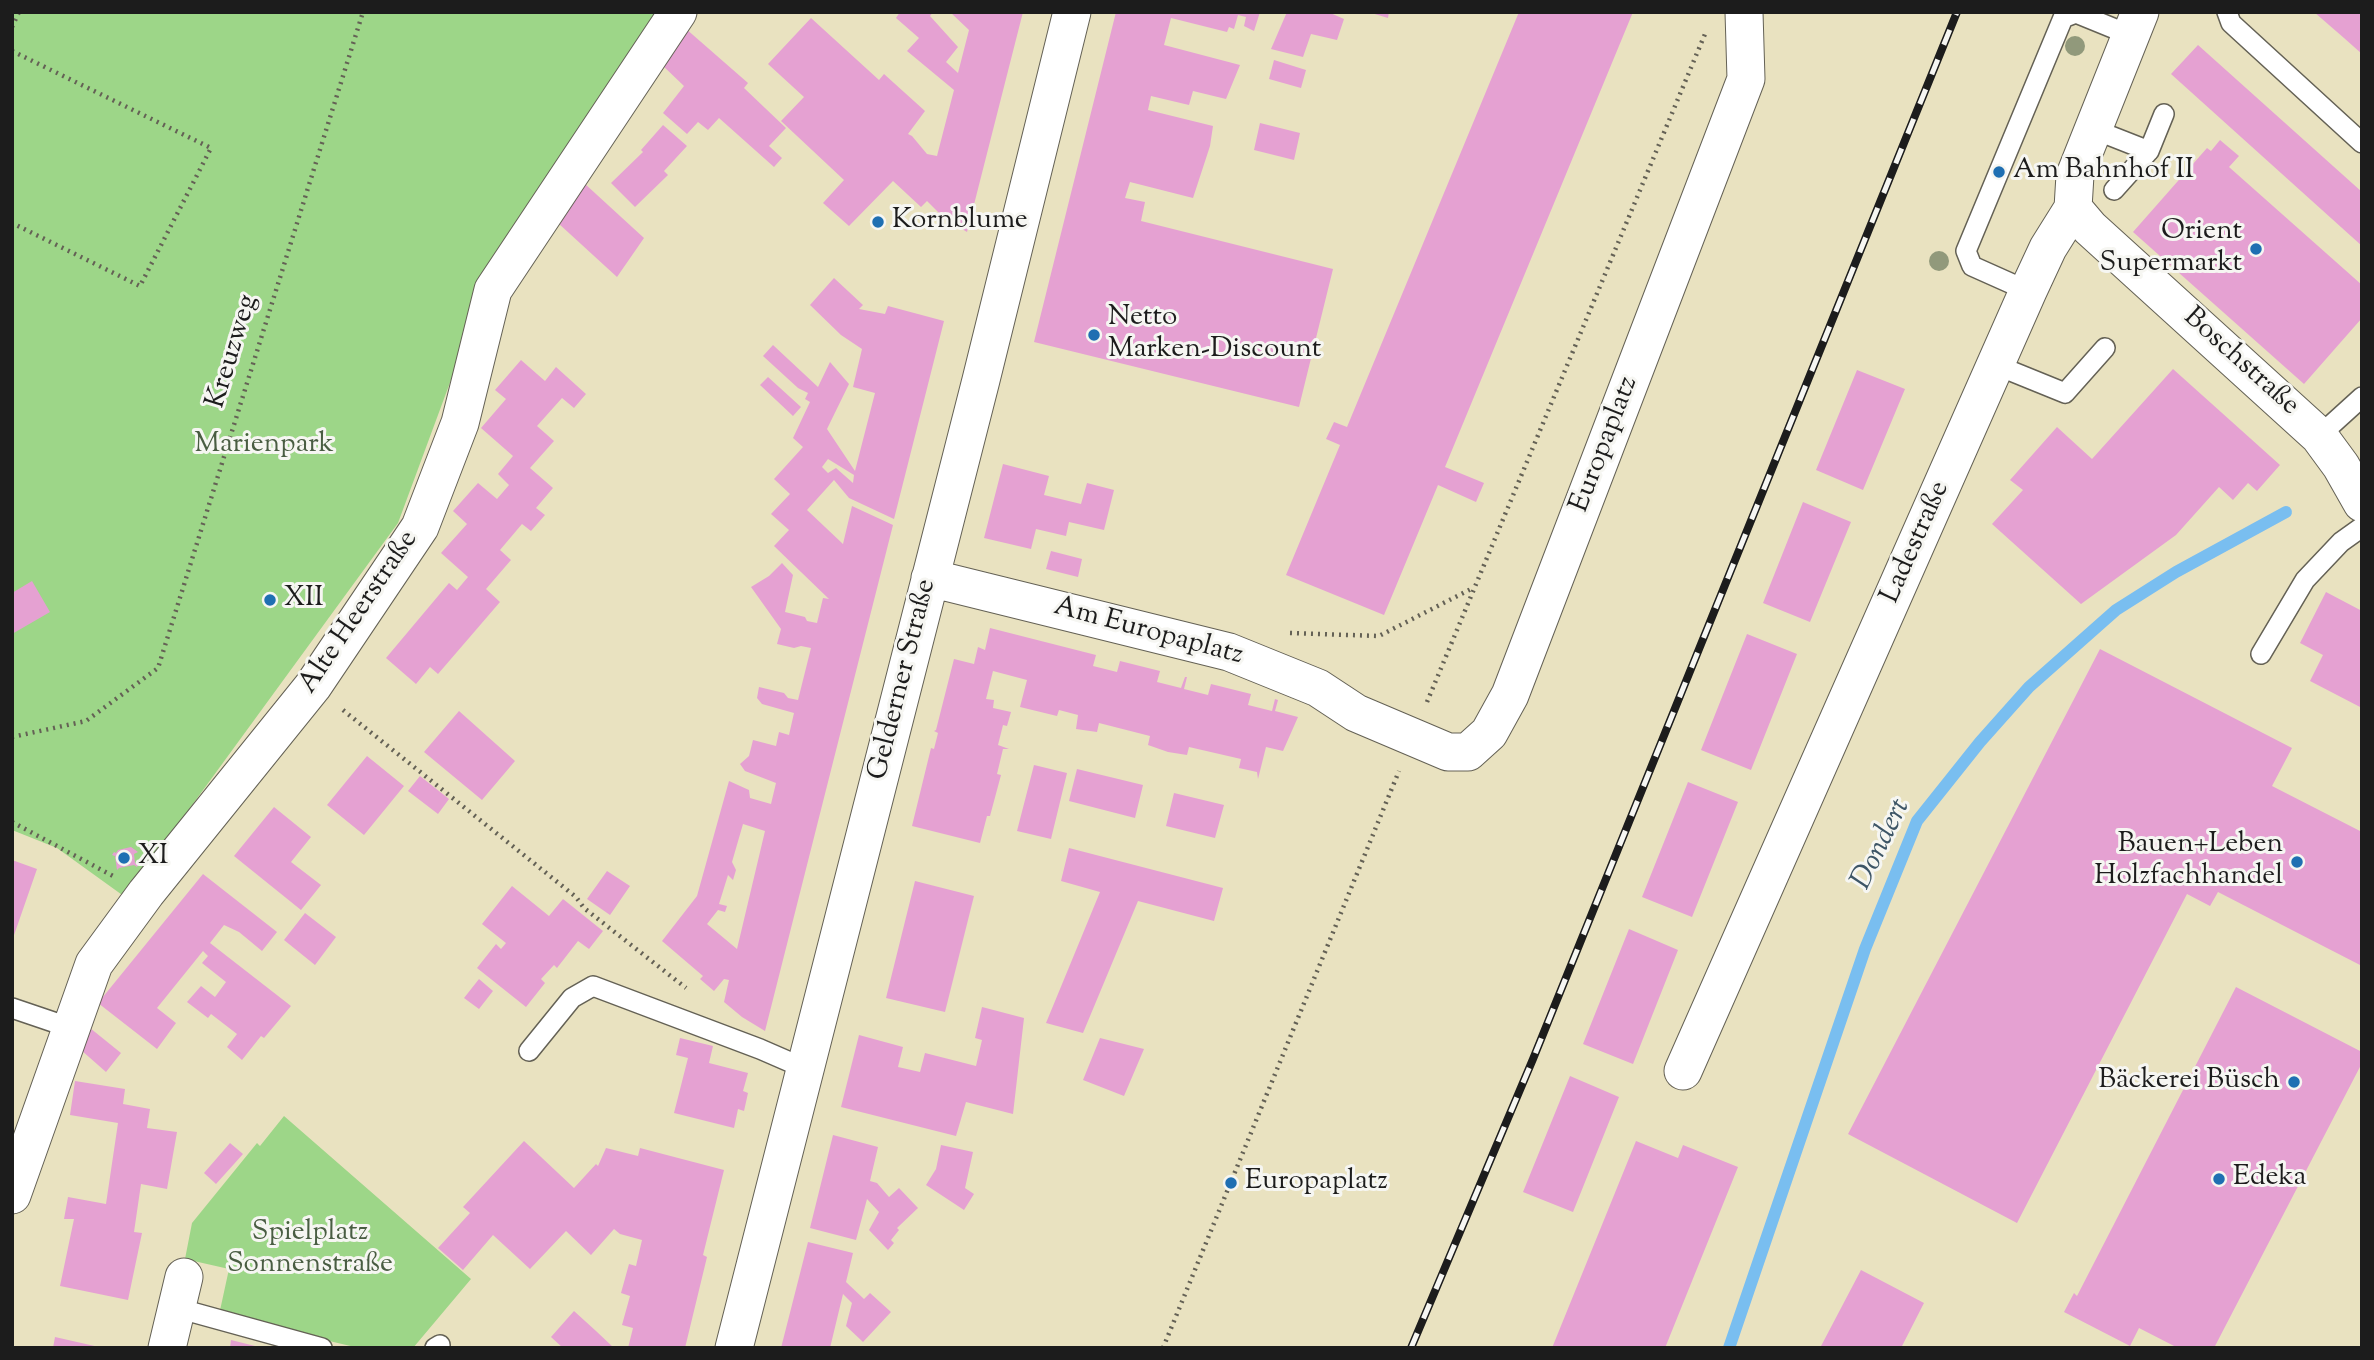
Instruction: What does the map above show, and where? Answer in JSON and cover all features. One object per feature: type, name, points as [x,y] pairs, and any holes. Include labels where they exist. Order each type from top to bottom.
[{"type":"street","name":"Alte Heerstraße","points":[[12,1195],[94,964],[146,893],[313,686],[419,527],[460,423],[493,290],[678,12]]},
{"type":"street","name":"Gelderner Straße","points":[[734,1348],[1072,12]]},
{"type":"street","name":"Europaplatz","points":[[1356,713],[1448,752],[1468,752],[1489,733],[1510,695],[1746,79],[1743,18]]},
{"type":"street","name":"Ladestraße","points":[[1683,1071],[2028,291],[2048,248],[2073,208],[2075,175],[2135,24]]},
{"type":"street","name":"Boschstraße","points":[[2073,208],[2090,228],[2319,436],[2341,466],[2362,503]]},
{"type":"street","name":"Am Europaplatz","points":[[930,578],[1228,652],[1318,688],[1356,713]]},
{"type":"street","points":[[167,1348],[180,1292]]},
{"type":"lane","points":[[2227,12],[2231,23],[2362,143]]},
{"type":"lane","points":[[2028,291],[1972,266],[1966,251],[2063,18],[2076,13],[2135,24]]},
{"type":"lane","points":[[2114,190],[2149,151],[2164,114]]},
{"type":"lane","points":[[2093,130],[2149,151]]},
{"type":"lane","points":[[1996,365],[2065,393],[2105,348]]},
{"type":"lane","points":[[2319,436],[2362,397]]},
{"type":"lane","points":[[2260,654],[2305,580],[2341,541],[2362,527]]},
{"type":"lane","points":[[529,1051],[572,998],[593,986],[806,1069]]},
{"type":"lane","points":[[12,1008],[71,1028]]},
{"type":"lane","points":[[180,1292],[322,1348]]},
{"type":"path","points":[[12,27],[19,12]]},
{"type":"path","name":"Kreuzweg","points":[[12,737],[86,721],[158,668],[363,12]]},
{"type":"path","points":[[1163,1348],[1474,587],[1705,34],[1743,18]]},
{"type":"path","points":[[12,51],[211,148],[140,286],[12,223]]},
{"type":"path","points":[[1287,633],[1379,636],[1474,587]]},
{"type":"path","points":[[313,686],[691,992]]},
{"type":"path","points":[[12,822],[146,893]]},
{"type":"green space","name":"Marienpark","points":[[12,12],[657,12],[485,288],[398,523],[125,897],[57,848],[12,830]]},
{"type":"green space","name":"Spielplatz Sonnenstraße","points":[[284,1116],[471,1279],[413,1348],[359,1348],[219,1315],[229,1269],[185,1259],[192,1223],[257,1143],[260,1146]]},
{"type":"building","points":[[900,12],[933,12],[930,16],[958,47],[946,62],[958,73],[969,30],[950,12],[1023,12],[967,232],[944,218],[927,201],[921,207],[893,181],[849,226],[823,203],[844,180],[781,121],[804,97],[768,64],[811,18],[879,80],[884,74],[925,111],[908,134],[927,154],[937,156],[954,90],[907,51],[919,38],[896,18]]},
{"type":"building","points":[[1116,12],[1260,12],[1254,31],[1244,26],[1246,17],[1238,15],[1234,29],[1229,27],[1227,32],[1171,18],[1164,45],[1240,65],[1226,99],[1193,91],[1189,105],[1151,96],[1148,110],[1213,126],[1210,146],[1193,198],[1130,182],[1125,198],[1145,202],[1141,221],[1333,269],[1299,407],[1034,342]]},
{"type":"building","points":[[1287,12],[1328,12],[1344,19],[1337,40],[1311,34],[1303,57],[1271,49]]},
{"type":"building","points":[[1368,12],[1389,12],[1388,18]]},
{"type":"building","points":[[1519,12],[1633,12],[1445,467],[1484,483],[1476,502],[1438,485],[1384,615],[1286,575],[1340,445],[1326,439],[1334,422],[1347,427]]},
{"type":"building","points":[[2314,12],[2362,12],[2362,54],[2344,38]]},
{"type":"building","points":[[685,28],[748,83],[744,88],[786,128],[769,146],[782,158],[774,167],[719,118],[708,130],[698,122],[687,134],[663,113],[684,86],[661,64]]},
{"type":"building","points":[[2198,45],[2362,192],[2362,246],[2171,74]]},
{"type":"building","points":[[1274,60],[1306,70],[1301,88],[1269,79]]},
{"type":"building","points":[[1260,123],[1300,133],[1294,160],[1254,150]]},
{"type":"building","points":[[663,125],[687,146],[664,171],[668,175],[635,207],[611,183],[643,152],[641,150]]},
{"type":"building","name":"Orient Supermarkt","points":[[2220,140],[2239,156],[2229,167],[2362,285],[2362,318],[2304,384],[2133,232],[2207,148],[2211,151]]},
{"type":"building","points":[[584,183],[644,238],[617,277],[558,223]]},
{"type":"building","points":[[834,278],[863,305],[859,309],[885,314],[888,306],[944,321],[894,519],[849,498],[834,480],[807,510],[843,544],[852,506],[893,525],[765,1031],[724,1002],[729,980],[724,979],[714,991],[700,979],[703,976],[662,941],[697,896],[729,781],[749,790],[750,798],[771,804],[776,783],[745,771],[740,764],[749,756],[753,740],[776,746],[779,732],[789,735],[794,713],[762,704],[757,698],[759,687],[784,693],[788,698],[798,700],[811,648],[777,644],[781,629],[751,587],[769,576],[782,563],[793,575],[785,612],[817,623],[823,598],[829,599],[774,546],[789,530],[771,514],[790,494],[774,479],[803,447],[793,438],[810,402],[805,399],[808,393],[798,388],[763,356],[773,345],[818,387],[830,362],[849,384],[827,429],[855,471],[875,393],[853,387],[862,349],[841,335],[810,305]],"holes":[[[828,459],[854,475],[853,483],[836,468],[828,473],[822,467]],[[743,824],[765,831],[737,949],[707,924],[718,910],[725,912],[727,906],[719,904],[728,875],[733,880],[736,870],[732,862]]]},
{"type":"building","points":[[521,360],[545,381],[556,367],[586,394],[574,408],[562,398],[537,426],[554,441],[530,468],[553,488],[536,508],[545,515],[531,531],[522,524],[500,550],[511,560],[486,589],[500,602],[438,674],[430,667],[416,684],[386,658],[449,583],[457,590],[468,577],[441,553],[467,524],[453,511],[478,483],[497,499],[509,485],[498,474],[513,456],[481,428],[506,399],[495,390]]},
{"type":"building","points":[[2173,369],[2280,465],[2257,491],[2248,483],[2233,500],[2219,487],[2176,535],[2081,604],[1992,524],[2023,490],[2010,480],[2057,427],[2092,459]]},
{"type":"building","points":[[1857,370],[1905,389],[1863,490],[1816,470]]},
{"type":"building","points":[[768,377],[801,407],[793,416],[760,385]]},
{"type":"building","points":[[1003,464],[1049,476],[1044,495],[1081,504],[1087,483],[1114,490],[1104,530],[1069,522],[1066,536],[1036,529],[1031,549],[984,538]]},
{"type":"building","points":[[1803,502],[1851,522],[1810,622],[1763,603]]},
{"type":"building","points":[[1051,551],[1082,559],[1078,577],[1046,569]]},
{"type":"building","points":[[32,581],[50,612],[12,634],[12,593]]},
{"type":"building","points":[[2326,592],[2362,611],[2362,708],[2310,681],[2323,655],[2300,643]]},
{"type":"building","points":[[990,628],[1096,655],[1093,666],[1117,672],[1120,661],[1160,671],[1157,682],[1181,688],[1187,677],[1184,689],[1208,695],[1211,684],[1251,694],[1248,705],[1272,711],[1275,699],[1278,700],[1275,711],[1298,717],[1283,751],[1266,747],[1258,779],[1257,772],[1239,768],[1241,759],[1189,747],[1187,755],[1168,752],[1148,745],[1150,736],[1099,723],[1097,732],[1076,729],[1078,715],[1059,710],[1057,716],[1020,707],[1027,680],[993,671],[986,699],[994,700],[993,708],[1011,712],[1007,726],[1003,725],[998,745],[1009,749],[1003,749],[997,774],[1001,775],[980,843],[912,826],[931,748],[934,749],[938,733],[934,731],[954,659],[974,664],[978,647],[985,650]]},
{"type":"building","points":[[1747,634],[1797,654],[1751,770],[1701,750]]},
{"type":"building","points":[[2100,649],[2292,748],[2272,786],[2362,832],[2362,966],[2218,892],[2210,906],[2187,894],[2017,1223],[1848,1134]]},
{"type":"building","points":[[459,711],[515,761],[482,800],[424,752]]},
{"type":"building","points":[[367,756],[404,786],[364,835],[327,805]]},
{"type":"building","points":[[1034,765],[1067,773],[1051,839],[1017,831]]},
{"type":"building","points":[[1077,769],[1143,785],[1135,818],[1069,801]]},
{"type":"building","points":[[420,776],[449,799],[438,814],[408,791]]},
{"type":"building","points":[[1688,782],[1738,802],[1692,917],[1642,897]]},
{"type":"building","points":[[1174,793],[1224,805],[1215,838],[1166,826]]},
{"type":"building","points":[[274,807],[311,837],[291,862],[321,885],[301,910],[234,856]]},
{"type":"building","points":[[131,847],[138,852],[134,854],[137,867],[134,865],[117,870],[115,856],[112,855],[118,850]]},
{"type":"building","points":[[1069,848],[1223,888],[1214,921],[1138,901],[1083,1033],[1046,1023],[1100,892],[1061,881]]},
{"type":"building","points":[[12,860],[37,869],[13,938],[12,938]]},
{"type":"building","points":[[607,871],[630,886],[610,915],[587,899]]},
{"type":"building","points":[[203,874],[277,932],[262,951],[239,932],[224,925],[210,943],[291,1006],[242,1060],[227,1047],[237,1034],[211,1014],[208,1018],[187,1002],[201,986],[215,997],[226,982],[202,963],[208,956],[203,951],[157,1008],[176,1023],[157,1049],[98,1003]]},
{"type":"building","points":[[915,881],[974,896],[945,1012],[886,998]]},
{"type":"building","points":[[512,886],[549,916],[563,899],[603,931],[589,949],[578,941],[557,968],[554,965],[541,979],[545,983],[526,1007],[477,968],[496,944],[501,949],[506,943],[482,924]]},
{"type":"building","points":[[305,913],[336,937],[315,965],[284,940]]},
{"type":"building","points":[[1629,929],[1678,950],[1633,1064],[1583,1044]]},
{"type":"building","points":[[479,979],[493,991],[479,1009],[464,998]]},
{"type":"building","name":"Edeka","points":[[2236,987],[2362,1052],[2362,1063],[2214,1348],[2178,1348],[2139,1328],[2130,1346],[2064,1312],[2074,1293],[2077,1296]]},
{"type":"building","points":[[982,1007],[1024,1018],[1013,1114],[966,1102],[956,1136],[841,1107],[859,1035],[903,1047],[898,1067],[920,1072],[925,1053],[976,1066],[982,1040],[975,1038]]},
{"type":"building","points":[[90,1028],[121,1053],[106,1072],[81,1050]]},
{"type":"building","points":[[680,1038],[713,1046],[709,1063],[748,1073],[743,1091],[748,1093],[744,1111],[738,1109],[734,1128],[674,1113],[688,1058],[676,1055]]},
{"type":"building","points":[[1100,1038],[1144,1049],[1124,1096],[1083,1080]]},
{"type":"building","points":[[1570,1076],[1619,1097],[1573,1212],[1523,1192]]},
{"type":"building","points":[[75,1081],[125,1089],[123,1104],[150,1109],[147,1128],[177,1132],[167,1189],[141,1184],[134,1232],[142,1233],[128,1300],[60,1286],[74,1219],[64,1219],[68,1197],[106,1204],[118,1123],[70,1115]]},
{"type":"building","points":[[833,1135],[878,1147],[870,1181],[877,1183],[889,1197],[899,1188],[918,1208],[897,1228],[899,1230],[891,1240],[894,1243],[888,1250],[869,1230],[879,1212],[867,1199],[856,1240],[810,1228]]},
{"type":"building","points":[[524,1141],[574,1188],[596,1164],[598,1166],[606,1148],[638,1156],[640,1148],[724,1170],[703,1255],[707,1257],[685,1348],[628,1348],[633,1328],[622,1325],[630,1296],[621,1293],[629,1264],[636,1266],[642,1240],[620,1234],[614,1229],[591,1255],[566,1231],[530,1269],[493,1235],[463,1270],[438,1248],[470,1213],[463,1207]]},
{"type":"building","points":[[1636,1141],[1678,1158],[1683,1145],[1738,1167],[1665,1348],[1552,1348]]},
{"type":"building","points":[[230,1143],[243,1154],[216,1184],[204,1173]]},
{"type":"building","points":[[941,1145],[973,1152],[965,1188],[974,1194],[964,1210],[926,1185],[936,1169]]},
{"type":"building","points":[[808,1242],[853,1253],[846,1282],[864,1299],[870,1293],[891,1312],[863,1342],[846,1326],[852,1303],[843,1294],[830,1348],[781,1348]]},
{"type":"building","points":[[1861,1270],[1924,1303],[1901,1348],[1820,1348]]},
{"type":"building","points":[[574,1311],[614,1348],[563,1348],[551,1337]]},
{"type":"building","points":[[55,1337],[99,1347],[99,1348],[53,1348]]},
{"type":"building","points":[[231,1340],[259,1347],[259,1348],[230,1348]]},
{"type":"waterway","name":"Dondert","points":[[1729,1348],[1865,949],[1917,821],[1980,742],[2029,687],[2116,610],[2176,572],[2286,512]]},
{"type":"railway","points":[[1411,1348],[1533,1059],[1957,12]]},
{"type":"place","name":"Am Bahnhof II","points":[[1999,172]]},
{"type":"place","name":"Kornblume","points":[[878,222]]},
{"type":"place","name":"Orient Supermarkt","points":[[2256,249]]},
{"type":"place","name":"Netto Marken-Discount","points":[[1094,335]]},
{"type":"place","name":"XII","points":[[270,600]]},
{"type":"place","name":"XI","points":[[124,858]]},
{"type":"place","name":"Bauen+Leben Holzfachhandel","points":[[2297,862]]},
{"type":"place","name":"Bäckerei Büsch","points":[[2294,1082]]},
{"type":"place","name":"Edeka","points":[[2219,1179]]},
{"type":"place","name":"Europaplatz","points":[[1231,1183]]}]
